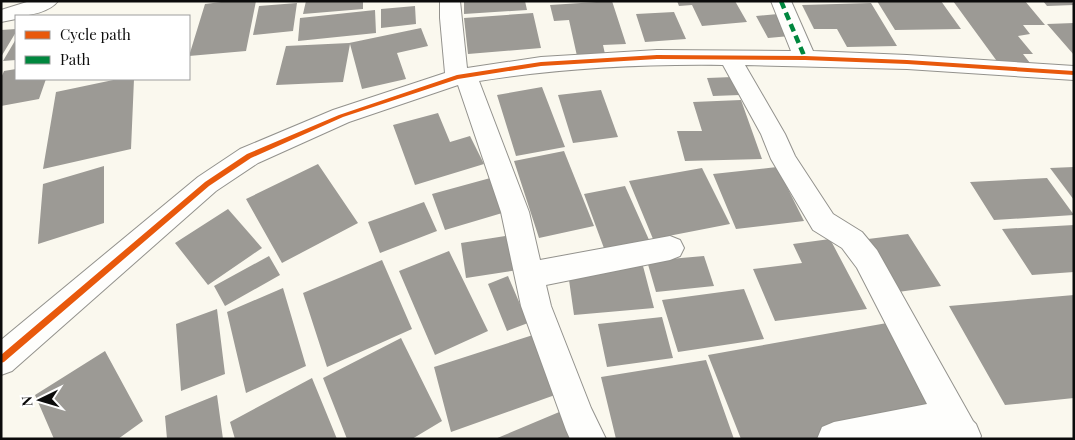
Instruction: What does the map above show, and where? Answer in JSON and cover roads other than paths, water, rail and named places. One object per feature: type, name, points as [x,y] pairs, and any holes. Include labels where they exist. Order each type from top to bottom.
[{"type":"street","points":[[1,16],[24,11],[48,1]]},
{"type":"street","points":[[450,1],[450,18],[462,76],[515,212],[536,306],[578,418],[589,439]]},
{"type":"street","points":[[781,1],[805,58]]},
{"type":"street","points":[[1,360],[207,184],[249,156],[341,116],[462,76],[541,64],[657,57],[805,58],[908,62],[1074,73]]},
{"type":"street","points":[[730,58],[773,134],[784,159],[823,222],[852,240],[867,259],[963,435]]},
{"type":"street","points":[[530,275],[670,248]]},
{"type":"street","points":[[834,439],[927,421],[946,422],[963,435]]}]
